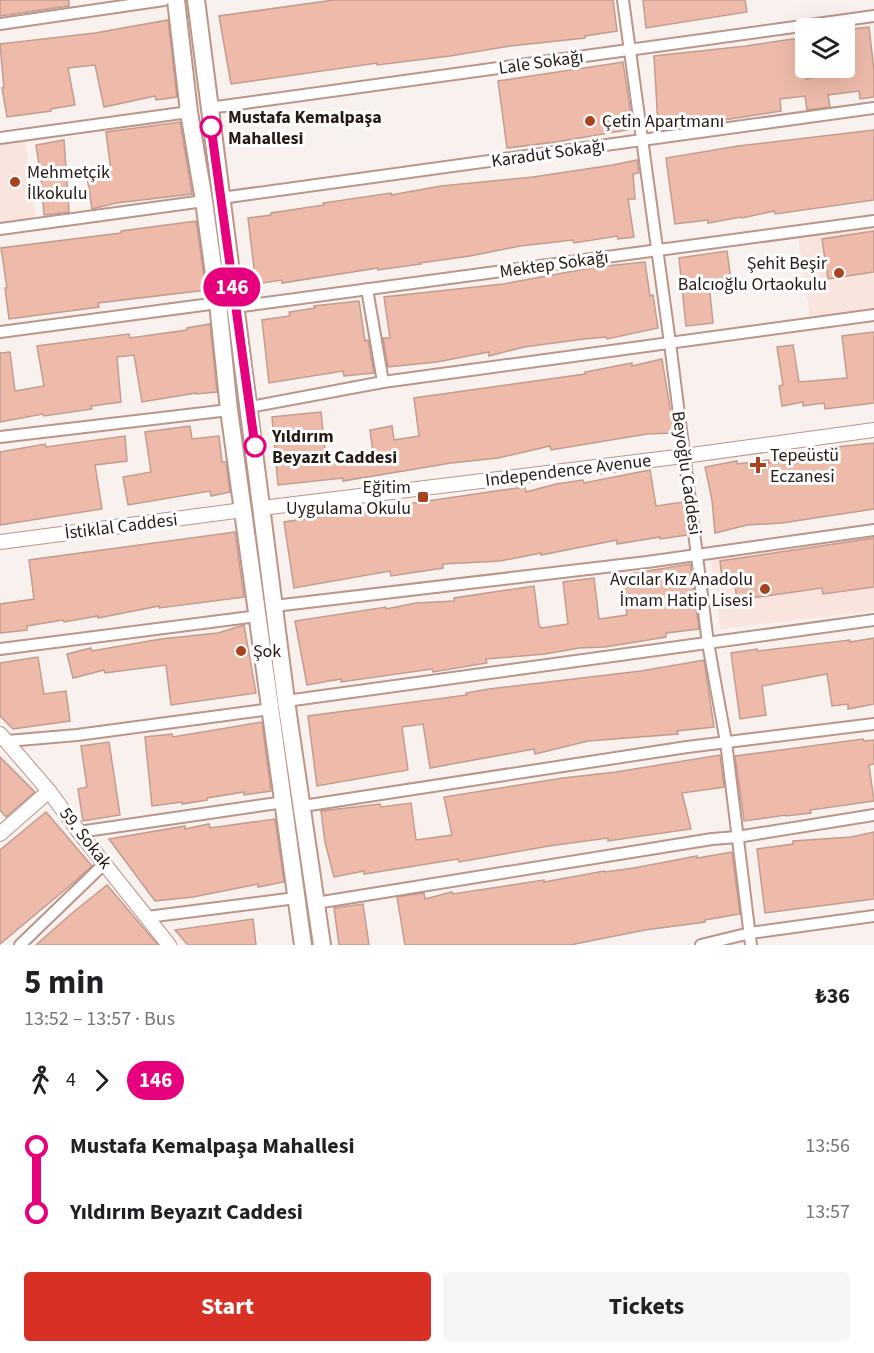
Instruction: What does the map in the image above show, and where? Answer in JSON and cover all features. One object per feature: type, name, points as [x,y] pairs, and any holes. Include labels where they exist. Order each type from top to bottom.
[{"type":"main road","points":[[176,0],[189,112],[218,303],[228,410],[303,945]]},
{"type":"main road","points":[[197,0],[286,701],[322,945]]},
{"type":"main road","points":[[243,510],[262,508]]},
{"type":"street","points":[[0,24],[164,0]]},
{"type":"street","name":"Beyoğlu Caddesi","points":[[623,0],[708,643],[726,742],[751,939]]},
{"type":"street","name":"Lale Sokağı","points":[[209,108],[874,16]]},
{"type":"street","name":"Karadut Sokağı","points":[[221,198],[874,108]]},
{"type":"street","points":[[0,138],[189,112]]},
{"type":"street","points":[[0,229],[204,201]]},
{"type":"street","name":"Mektep Sokağı","points":[[235,307],[874,221]]},
{"type":"street","points":[[367,289],[383,382]]},
{"type":"street","points":[[0,332],[218,303]]},
{"type":"street","points":[[250,406],[383,382],[874,315]]},
{"type":"street","points":[[0,437],[228,410]]},
{"type":"street","name":"Independence Avenue","points":[[262,508],[874,430]]},
{"type":"street","name":"İstiklal Caddesi","points":[[0,542],[243,510]]},
{"type":"street","points":[[274,606],[698,555],[874,530]]},
{"type":"street","points":[[0,649],[258,616]]},
{"type":"street","points":[[286,701],[874,620]]},
{"type":"street","points":[[4,737],[77,735],[271,710]]},
{"type":"street","points":[[303,806],[726,742],[874,724]]},
{"type":"street","name":"59. Sokak","points":[[4,737],[169,945]]},
{"type":"street","points":[[2,829],[49,791]]},
{"type":"street","points":[[79,832],[284,802]]},
{"type":"street","points":[[316,903],[712,838],[738,837],[874,815]]},
{"type":"street","points":[[20,945],[105,863]]},
{"type":"street","points":[[147,917],[296,898]]},
{"type":"street","points":[[701,945],[751,939],[874,916]]},
{"type":"shaded area","name":"Mehmetçik İlkokulu","points":[[25,139],[36,222],[0,226],[0,143]]},
{"type":"shaded area","name":"Şehit Beşir Balcıoğlu Ortaokulu","points":[[874,226],[874,308],[810,317],[798,237]]},
{"type":"shaded area","name":"Avcılar Kız Anadolu İmam Hatip Lisesi","points":[[874,534],[874,611],[720,629],[711,559]]},
{"type":"building","points":[[0,0],[69,0],[69,6],[0,16]]},
{"type":"building","points":[[334,0],[613,0],[617,31],[585,36],[585,38],[377,65],[377,63],[231,84],[219,16]]},
{"type":"building","points":[[643,0],[745,0],[747,12],[646,28]]},
{"type":"building","points":[[168,20],[177,97],[156,100],[155,96],[104,107],[95,65],[68,68],[75,105],[7,117],[2,88],[4,88],[0,44],[95,33]]},
{"type":"building","points":[[869,27],[874,71],[874,97],[860,99],[859,91],[828,95],[830,107],[807,110],[805,96],[780,99],[781,111],[691,125],[691,123],[658,125],[654,56],[795,39],[795,78],[855,78],[855,29]]},
{"type":"building","points":[[623,62],[633,129],[507,148],[498,81]]},
{"type":"building","points":[[180,122],[192,194],[116,203],[92,209],[87,176],[111,171],[106,132]]},
{"type":"building","points":[[874,130],[874,200],[775,214],[774,211],[708,223],[708,220],[675,224],[666,158],[738,146]]},
{"type":"building","points":[[64,140],[69,212],[44,215],[36,145]]},
{"type":"building","points":[[637,160],[639,173],[633,174],[635,199],[628,199],[634,237],[618,239],[617,236],[574,243],[573,240],[520,246],[421,264],[378,270],[378,268],[282,283],[282,280],[256,284],[248,218],[324,205],[323,203],[441,186],[533,177]]},
{"type":"building","points":[[196,221],[206,290],[98,303],[99,307],[9,319],[1,248]]},
{"type":"building","points":[[874,231],[874,272],[828,279],[822,239]]},
{"type":"building","points":[[727,251],[731,280],[709,283],[713,323],[686,326],[679,258]]},
{"type":"building","points":[[645,262],[658,328],[607,339],[606,337],[584,339],[524,347],[489,356],[489,352],[437,362],[388,367],[383,338],[390,338],[384,297],[503,284],[596,267]]},
{"type":"building","points":[[359,301],[365,341],[368,340],[374,373],[344,376],[343,371],[269,383],[262,320],[290,316],[289,312],[315,308],[314,306]]},
{"type":"building","points":[[210,324],[217,392],[142,402],[134,355],[117,357],[121,402],[91,406],[92,409],[44,416],[43,414],[0,422],[0,353],[10,352],[15,391],[44,386],[37,346],[129,334],[130,338],[187,330],[187,328]]},
{"type":"building","points":[[874,332],[874,403],[825,409],[824,403],[803,406],[803,402],[782,406],[779,386],[783,385],[777,347],[793,345],[799,382],[847,378],[842,336]]},
{"type":"building","points":[[662,359],[674,433],[647,434],[551,450],[550,446],[498,458],[451,463],[343,481],[343,478],[278,485],[272,417],[321,412],[326,459],[373,452],[370,430],[392,426],[394,440],[419,436],[414,398],[585,374],[585,372],[632,363],[632,366]]},
{"type":"building","points":[[190,426],[192,439],[219,436],[222,462],[226,462],[230,492],[211,496],[210,491],[128,505],[123,477],[151,472],[145,432]]},
{"type":"building","points":[[125,436],[127,461],[95,465],[102,509],[0,525],[0,452],[45,444],[46,447]]},
{"type":"building","points":[[874,443],[874,509],[782,523],[747,525],[715,533],[712,500],[705,467],[737,461],[737,464],[803,459],[802,454],[827,450],[827,448]]},
{"type":"building","points":[[650,470],[656,506],[683,502],[687,535],[617,544],[617,540],[541,555],[541,553],[500,561],[443,564],[443,568],[391,576],[390,571],[294,588],[284,522],[525,487],[526,492],[556,484],[583,480],[584,483]]},
{"type":"building","points":[[235,532],[244,597],[159,608],[159,606],[98,618],[98,616],[64,622],[63,620],[27,626],[27,630],[0,633],[0,604],[34,599],[29,560]]},
{"type":"building","points":[[874,538],[874,587],[823,594],[822,588],[737,600],[735,585],[723,587],[720,561]]},
{"type":"building","points":[[690,564],[699,629],[666,633],[666,637],[605,647],[486,659],[487,663],[433,672],[432,669],[307,685],[295,621],[416,603],[454,601],[454,598],[534,586],[541,628],[568,624],[563,582],[594,578],[599,619],[627,615],[622,575]]},
{"type":"building","points":[[244,625],[256,693],[171,705],[166,665],[105,673],[104,670],[73,678],[67,654],[91,648],[92,651],[161,639],[218,633]]},
{"type":"building","points":[[874,638],[874,704],[848,709],[848,704],[832,706],[827,674],[762,686],[766,715],[740,719],[731,653]]},
{"type":"building","points":[[38,657],[44,694],[66,691],[70,721],[13,729],[0,716],[0,663]]},
{"type":"building","points":[[704,660],[714,727],[677,731],[678,734],[588,741],[535,754],[534,749],[430,768],[423,724],[402,727],[408,770],[317,786],[308,716],[467,695],[466,693],[489,689],[641,671]]},
{"type":"building","points":[[262,722],[271,791],[244,795],[244,792],[182,804],[182,802],[152,806],[145,737],[172,734],[173,737]]},
{"type":"building","points":[[863,739],[864,741],[874,740],[874,764],[869,765],[874,801],[810,810],[811,813],[744,821],[735,756]]},
{"type":"building","points":[[109,742],[120,815],[83,821],[78,789],[87,787],[81,746]]},
{"type":"building","points":[[720,755],[724,787],[682,793],[691,829],[608,841],[608,838],[459,862],[458,859],[334,877],[325,842],[321,811],[411,803],[416,840],[452,835],[444,797]]},
{"type":"building","points":[[0,757],[35,792],[6,817],[0,810]]},
{"type":"building","points":[[46,812],[92,866],[0,944],[0,850]]},
{"type":"building","points":[[275,819],[284,882],[258,887],[258,884],[193,897],[155,901],[109,839],[185,826],[185,829],[209,824],[210,828]]},
{"type":"building","points":[[874,832],[874,899],[765,913],[757,849],[793,844],[793,841],[851,837]]},
{"type":"building","points":[[732,852],[740,914],[570,945],[405,945],[397,897],[424,893],[425,899],[452,892],[453,894],[544,880],[544,882]]},
{"type":"building","points":[[107,885],[158,945],[36,945],[71,914]]},
{"type":"building","points":[[363,904],[369,945],[339,945],[334,908]]},
{"type":"building","points":[[253,919],[256,945],[188,945],[175,930]]},
{"type":"bus line","name":"146","points":[[211,127],[255,446]]},
{"type":"place","name":"Çetin Apartmanı","points":[[590,121]]},
{"type":"place","name":"Mustafa Kemalpaşa Mahallesi","points":[[211,127]]},
{"type":"place","name":"Mehmetçik İlkokulu","points":[[15,182]]},
{"type":"place","name":"Şehit Beşir Balcıoğlu Ortaokulu","points":[[839,273]]},
{"type":"place","name":"Yıldırım Beyazıt Caddesi","points":[[255,446]]},
{"type":"place","name":"Tepeüstü Eczanesi","points":[[758,465]]},
{"type":"place","name":"Eğitim Uygulama Okulu","points":[[423,497]]},
{"type":"place","name":"Avcılar Kız Anadolu İmam Hatip Lisesi","points":[[765,589]]},
{"type":"place","name":"Şok","points":[[241,651]]}]
